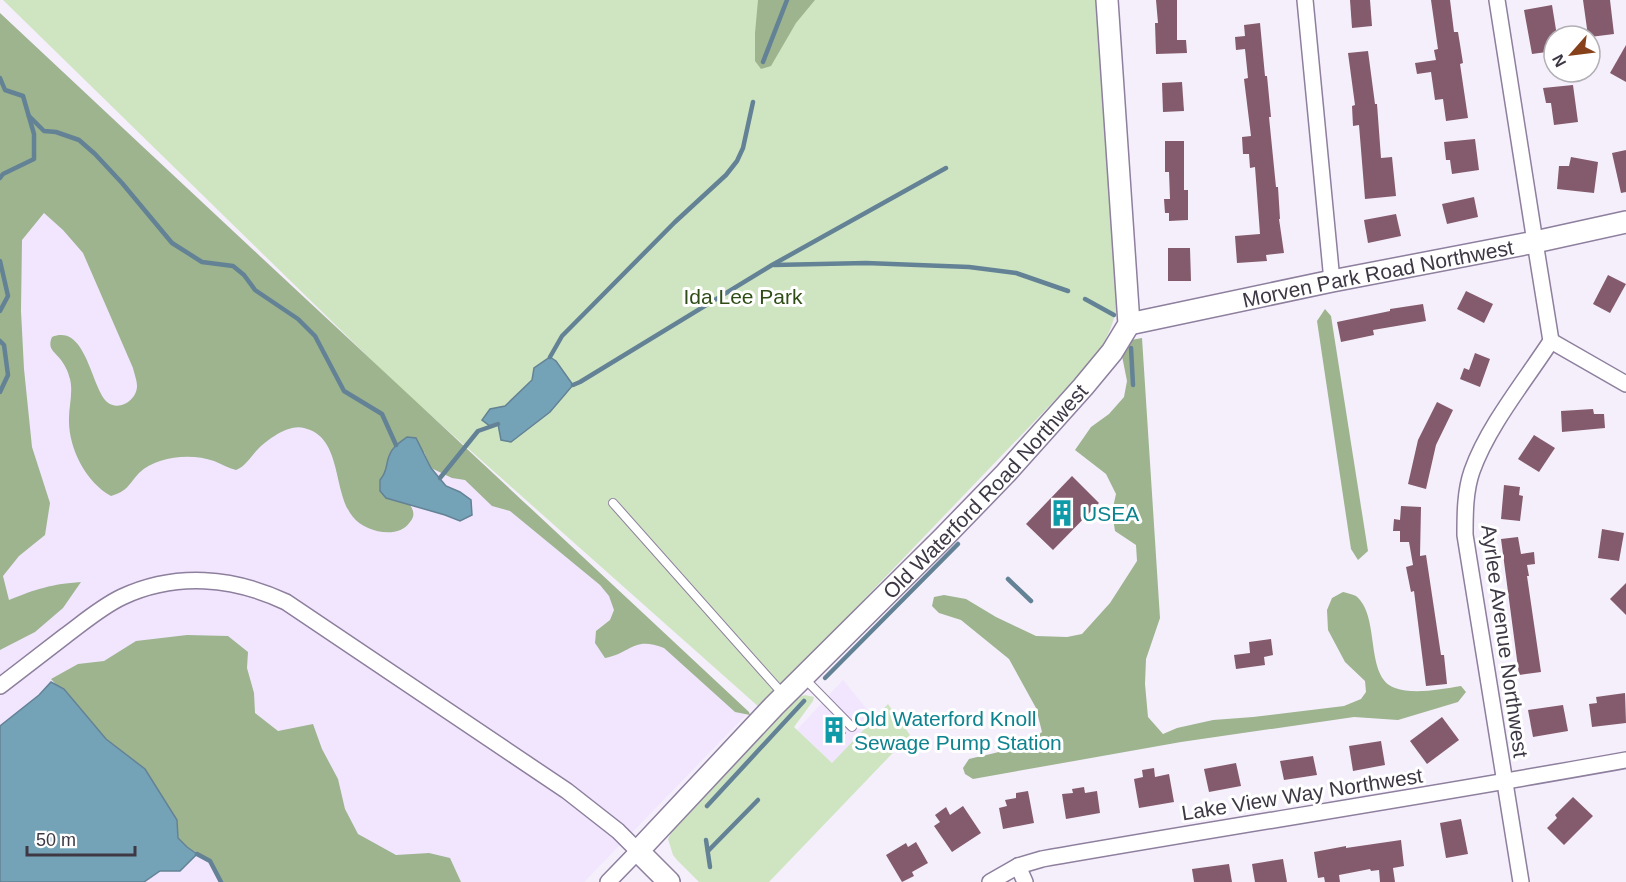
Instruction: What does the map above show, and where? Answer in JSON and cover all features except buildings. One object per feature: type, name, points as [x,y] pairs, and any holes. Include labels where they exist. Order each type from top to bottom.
[{"type":"street","points":[[1107,0],[1129,324]]},
{"type":"street","points":[[1305,0],[1332,281]]},
{"type":"street","points":[[1497,0],[1551,341],[1626,384]]},
{"type":"street","name":"Morven Park Road Northwest","points":[[1129,324],[1626,222]]},
{"type":"street","name":"Old Waterford Road Northwest","points":[[608,882],[803,676],[1006,473],[1112,352],[1129,324]]},
{"type":"street","name":"Ayrlee Avenue Northwest","points":[[1521,882],[1465,535],[1465,506],[1471,473],[1482,447],[1499,417],[1551,341]]},
{"type":"street","points":[[0,686],[97,612],[123,597],[166,584],[192,580],[220,581],[245,586],[286,602],[567,791],[618,831],[669,882]]},
{"type":"street","name":"Lake View Way Northwest","points":[[990,882],[1018,866],[1042,859],[1626,760]]},
{"type":"street","points":[[1018,866],[1025,882]]},
{"type":"lane","points":[[613,502],[784,696]]},
{"type":"lane","points":[[803,676],[852,727]]},
{"type":"shaded area","points":[[0,13],[749,712],[584,882],[0,882]]},
{"type":"shaded area","name":"Old Waterford Knoll Sewage Pump Station","points":[[843,680],[874,718],[832,763],[797,730]]},
{"type":"green space","name":"Ida Lee Park","points":[[3,0],[1099,0],[1119,304],[1098,355],[760,708],[401,389]]},
{"type":"green space","points":[[758,0],[815,0],[796,23],[771,66],[761,69],[755,61]]},
{"type":"green space","points":[[0,13],[750,715],[735,712],[664,648],[646,644],[639,645],[605,658],[595,643],[596,631],[610,620],[614,610],[609,596],[600,585],[510,511],[492,506],[465,480],[452,478],[431,468],[424,452],[389,455],[386,473],[380,480],[386,498],[410,505],[413,514],[412,520],[405,528],[390,532],[365,527],[353,517],[346,506],[331,454],[325,442],[316,433],[298,427],[274,436],[236,470],[214,461],[195,457],[175,458],[146,467],[124,490],[117,494],[111,496],[102,490],[86,473],[75,452],[69,429],[70,381],[65,366],[52,350],[52,337],[63,335],[73,339],[80,347],[101,394],[112,405],[122,405],[131,400],[136,391],[137,381],[83,253],[44,213],[22,240],[21,311],[32,447],[50,503],[45,535],[19,556],[3,576],[9,600],[44,588],[81,582],[63,608],[35,632],[0,650]]},
{"type":"green space","points":[[1325,309],[1331,316],[1368,551],[1358,560],[1351,549],[1317,321]]},
{"type":"green space","points":[[1142,338],[1160,618],[1146,659],[1145,684],[1148,717],[1163,734],[1177,728],[1213,720],[1344,706],[1361,699],[1366,692],[1365,681],[1345,662],[1328,630],[1327,610],[1332,598],[1343,592],[1356,596],[1364,605],[1379,672],[1385,682],[1395,688],[1411,691],[1461,686],[1466,692],[1458,702],[1398,720],[1354,717],[1181,742],[973,779],[965,774],[963,768],[969,759],[1025,743],[1042,732],[1036,708],[1009,659],[961,620],[939,613],[932,606],[934,597],[944,595],[966,599],[996,617],[1036,636],[1067,637],[1082,634],[1110,603],[1137,561],[1136,545],[1115,531],[1112,512],[1116,494],[1106,474],[1075,450],[1091,427],[1109,414],[1124,397],[1127,381],[1122,356],[1131,340]]},
{"type":"green space","points":[[187,635],[228,636],[248,652],[247,668],[254,693],[255,713],[278,731],[313,724],[322,749],[338,779],[345,809],[358,834],[396,855],[429,853],[450,858],[461,882],[221,882],[210,861],[187,847],[178,838],[177,820],[145,769],[106,739],[51,679],[78,664],[104,661],[136,641]]},
{"type":"green space","points":[[805,695],[814,697],[813,701],[794,727],[832,763],[888,704],[910,735],[769,882],[699,882],[673,855],[668,839],[673,829],[795,698]]},
{"type":"water","points":[[550,357],[556,361],[573,385],[550,412],[511,442],[501,440],[498,424],[491,427],[482,420],[490,409],[505,406],[532,380],[534,368]]},
{"type":"water","points":[[407,437],[416,438],[431,468],[446,486],[471,500],[472,515],[460,521],[386,498],[380,491],[380,480],[390,453]]},
{"type":"water","points":[[51,682],[64,689],[106,739],[145,769],[177,820],[178,838],[197,854],[180,871],[160,871],[144,882],[0,882],[0,726],[39,695]]},
{"type":"waterway","points":[[763,62],[787,0]]},
{"type":"waterway","points":[[0,78],[5,90],[23,96],[34,134],[34,159],[3,174],[0,178]]},
{"type":"waterway","points":[[550,357],[562,336],[675,222],[726,175],[737,161],[743,148],[753,102]]},
{"type":"waterway","points":[[29,116],[44,131],[56,132],[79,140],[95,154],[172,243],[202,262],[233,266],[244,275],[255,290],[298,319],[315,336],[344,391],[382,414],[396,445]]},
{"type":"waterway","points":[[573,385],[772,265],[946,168]]},
{"type":"waterway","points":[[0,261],[8,296],[0,311]]},
{"type":"waterway","points":[[774,265],[866,263],[969,267],[1016,273],[1068,291]]},
{"type":"waterway","points":[[1085,299],[1114,315]]},
{"type":"waterway","points":[[0,341],[4,345],[8,375],[0,392]]},
{"type":"waterway","points":[[1131,348],[1133,385]]},
{"type":"waterway","points":[[440,478],[478,431],[498,424]]},
{"type":"waterway","points":[[825,678],[958,544]]},
{"type":"waterway","points":[[1008,579],[1031,601]]},
{"type":"waterway","points":[[707,806],[804,701]]},
{"type":"waterway","points":[[708,851],[758,800]]},
{"type":"waterway","points":[[706,840],[710,867]]},
{"type":"waterway","points":[[197,854],[210,861],[221,882]]},
{"type":"place","name":"USEA","points":[[1062,513]]},
{"type":"place","name":"Old Waterford Knoll Sewage Pump Station","points":[[834,730]]}]
